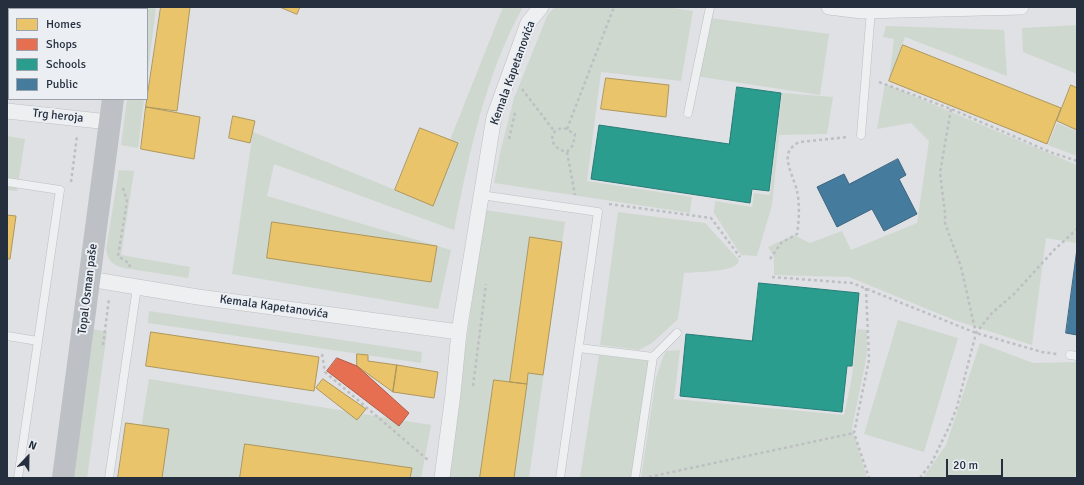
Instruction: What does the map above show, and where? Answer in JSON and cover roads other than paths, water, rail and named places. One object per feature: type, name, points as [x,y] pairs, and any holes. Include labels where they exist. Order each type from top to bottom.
[{"type":"street","name":"Kemala Kapetanovića","points":[[442,475],[453,394],[459,332],[480,195],[494,117],[528,22],[541,7]]},
{"type":"street","points":[[829,7],[870,10],[1021,7]]},
{"type":"street","name":"Topal Osman paše","points":[[63,478],[113,100]]},
{"type":"street","name":"Trg heroja","points":[[7,111],[109,122]]},
{"type":"street","name":"Kemala Kapetanovića","points":[[89,280],[198,297],[459,332]]},
{"type":"lane","points":[[688,113],[710,7]]},
{"type":"lane","points":[[861,135],[870,10]]},
{"type":"lane","points":[[7,182],[60,190],[18,478]]},
{"type":"lane","points":[[480,195],[598,212],[560,478]]},
{"type":"lane","points":[[109,478],[137,287]]},
{"type":"lane","points":[[635,478],[653,357],[677,333]]},
{"type":"lane","points":[[7,336],[38,340]]},
{"type":"lane","points":[[579,348],[653,357]]}]
